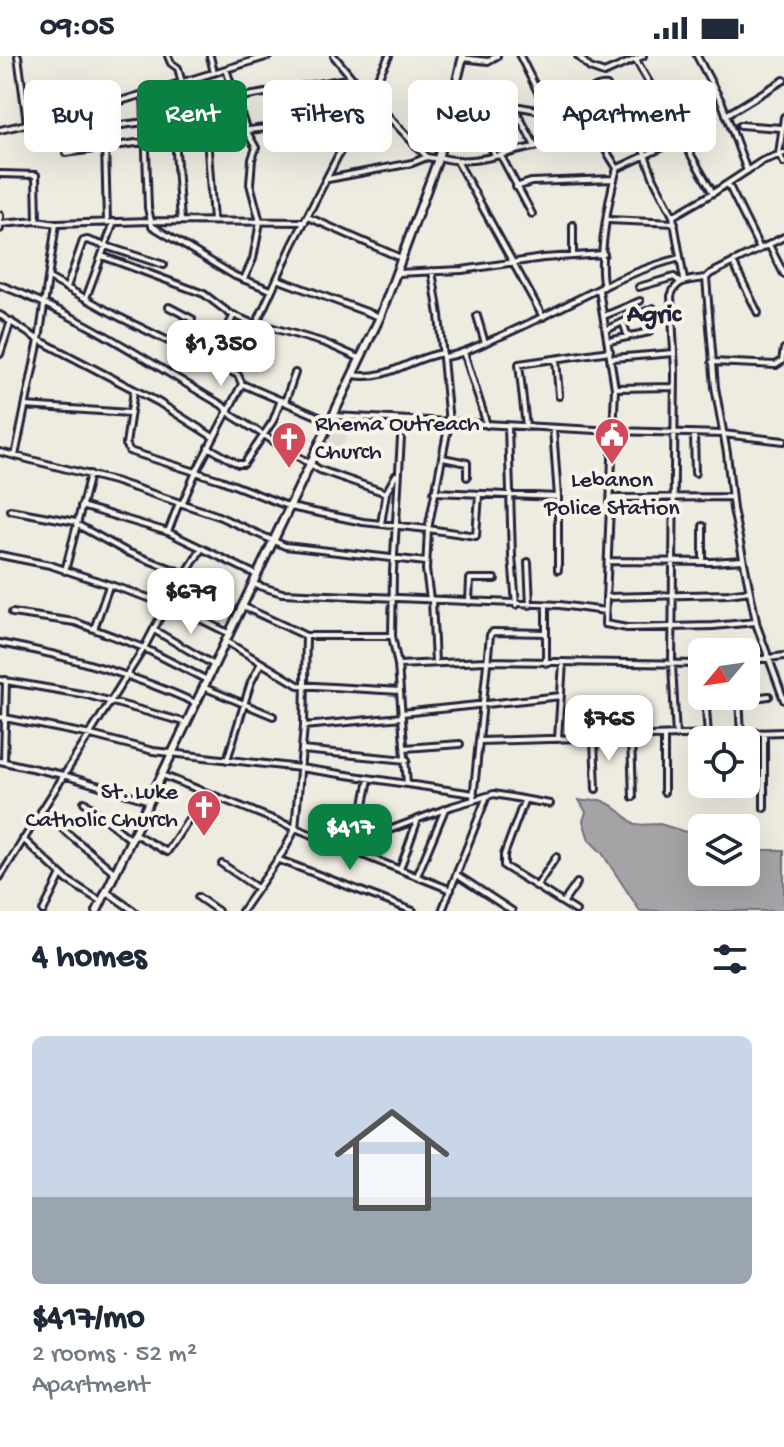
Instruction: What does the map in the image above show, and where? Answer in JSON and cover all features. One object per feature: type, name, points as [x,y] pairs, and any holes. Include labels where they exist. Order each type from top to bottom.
[{"type":"main road","points":[[457,80],[463,57]]},
{"type":"main road","points":[[97,911],[362,359],[397,273],[440,152]]},
{"type":"street","points":[[18,56],[24,101]]},
{"type":"street","points":[[168,56],[178,68],[181,80]]},
{"type":"street","points":[[210,56],[214,73]]},
{"type":"street","points":[[192,80],[269,56]]},
{"type":"street","points":[[334,56],[355,80]]},
{"type":"street","points":[[377,80],[389,56]]},
{"type":"street","points":[[463,57],[488,61],[497,56]]},
{"type":"street","points":[[520,56],[534,84]]},
{"type":"street","points":[[578,56],[590,68],[604,73],[643,56]]},
{"type":"street","points":[[697,56],[709,80]]},
{"type":"street","points":[[636,60],[648,80]]},
{"type":"street","points":[[226,69],[230,80]]},
{"type":"street","points":[[247,96],[352,78]]},
{"type":"street","points":[[726,115],[784,80]]},
{"type":"street","points":[[716,95],[747,171]]},
{"type":"street","points":[[518,114],[534,144]]},
{"type":"street","points":[[784,117],[781,128],[784,163]]},
{"type":"street","points":[[392,119],[427,157]]},
{"type":"street","points":[[0,130],[24,124]]},
{"type":"street","points":[[740,125],[781,128]]},
{"type":"street","points":[[244,279],[253,259],[260,222],[250,184],[256,148],[247,132],[263,130]]},
{"type":"street","points":[[327,179],[412,163],[427,157],[457,161],[498,156],[534,146]]},
{"type":"street","points":[[66,153],[73,152]]},
{"type":"street","points":[[107,152],[107,222]]},
{"type":"street","points":[[146,152],[150,221],[155,229],[244,279],[271,290]]},
{"type":"street","points":[[176,152],[181,221]]},
{"type":"street","points":[[208,152],[213,221]]},
{"type":"street","points":[[234,373],[271,290],[341,152]]},
{"type":"street","points":[[496,152],[532,214]]},
{"type":"street","points":[[607,152],[617,168],[601,270],[604,316],[615,388],[605,611],[607,626],[713,626],[756,622]]},
{"type":"street","points":[[643,152],[673,216],[682,281]]},
{"type":"street","points":[[617,168],[651,152]]},
{"type":"street","points":[[689,152],[713,193]]},
{"type":"street","points":[[673,216],[747,171],[782,154]]},
{"type":"street","points":[[457,161],[543,317]]},
{"type":"street","points":[[0,174],[36,175],[37,221]]},
{"type":"street","points":[[516,187],[531,182],[614,179]]},
{"type":"street","points":[[728,184],[760,249]]},
{"type":"street","points":[[0,215],[0,226],[37,221],[56,224],[307,220],[402,259]]},
{"type":"street","points":[[608,220],[675,223]]},
{"type":"street","points":[[86,298],[114,222]]},
{"type":"street","points":[[15,456],[39,340],[56,224]]},
{"type":"street","points":[[573,225],[573,255]]},
{"type":"street","points":[[639,287],[670,278],[682,281],[706,278],[784,237]]},
{"type":"street","points":[[67,287],[83,241],[87,240],[164,265]]},
{"type":"street","points":[[769,245],[784,274]]},
{"type":"street","points":[[397,273],[604,254]]},
{"type":"street","points":[[102,256],[204,294],[234,315],[256,324],[325,343],[362,359]]},
{"type":"street","points":[[354,375],[380,376],[409,362],[464,352],[644,268],[680,258]]},
{"type":"street","points":[[733,262],[758,313]]},
{"type":"street","points":[[432,271],[449,423],[434,492],[426,562],[435,663]]},
{"type":"street","points":[[49,278],[234,373],[242,384],[332,419],[723,434],[784,441]]},
{"type":"street","points":[[706,278],[712,362],[730,497],[756,622],[784,700]]},
{"type":"street","points":[[277,279],[380,317]]},
{"type":"street","points":[[676,736],[672,665],[675,387],[671,296],[682,281]]},
{"type":"street","points":[[0,285],[27,294],[176,378],[340,479],[386,493]]},
{"type":"street","points":[[604,316],[640,301]]},
{"type":"street","points":[[169,307],[192,319],[186,348]]},
{"type":"street","points":[[606,330],[653,308]]},
{"type":"street","points":[[0,315],[213,437]]},
{"type":"street","points":[[220,342],[234,315]]},
{"type":"street","points":[[477,316],[485,343]]},
{"type":"street","points":[[0,354],[3,334],[11,321]]},
{"type":"street","points":[[623,322],[628,337]]},
{"type":"street","points":[[609,341],[649,332]]},
{"type":"street","points":[[712,362],[776,365],[782,361],[784,349]]},
{"type":"street","points":[[464,352],[487,425]]},
{"type":"street","points":[[526,427],[518,365],[556,357],[674,353]]},
{"type":"street","points":[[556,357],[559,396]]},
{"type":"street","points":[[208,447],[241,465],[278,411],[295,373]]},
{"type":"street","points":[[168,532],[242,384]]},
{"type":"street","points":[[615,388],[675,387]]},
{"type":"street","points":[[134,391],[126,444],[129,451],[290,507],[381,524],[476,536],[479,495]]},
{"type":"street","points":[[24,406],[130,413]]},
{"type":"street","points":[[402,421],[392,636],[398,665],[407,784]]},
{"type":"street","points":[[508,426],[516,605]]},
{"type":"street","points":[[553,428],[558,497],[558,570]]},
{"type":"street","points":[[694,434],[695,473]]},
{"type":"street","points":[[0,452],[90,474],[227,520],[285,546],[426,562]]},
{"type":"street","points":[[443,458],[467,463],[467,477]]},
{"type":"street","points":[[381,524],[386,493],[398,473]]},
{"type":"street","points":[[65,571],[90,474]]},
{"type":"street","points":[[434,492],[558,497]]},
{"type":"street","points":[[611,498],[730,497]]},
{"type":"street","points":[[81,506],[168,532],[257,575]]},
{"type":"street","points":[[10,510],[76,523],[127,552],[188,575]]},
{"type":"street","points":[[703,526],[703,562]]},
{"type":"street","points":[[0,877],[91,735],[202,548]]},
{"type":"street","points":[[1,557],[65,571],[167,604],[228,633]]},
{"type":"street","points":[[608,561],[743,560]]},
{"type":"street","points":[[528,562],[530,605]]},
{"type":"street","points":[[469,602],[472,578],[495,579]]},
{"type":"street","points":[[253,584],[282,593],[393,596],[605,611]]},
{"type":"street","points":[[94,629],[109,586]]},
{"type":"street","points":[[606,597],[750,591]]},
{"type":"street","points":[[242,606],[306,636],[392,636]]},
{"type":"street","points":[[546,606],[546,663]]},
{"type":"street","points":[[12,613],[75,622],[144,648],[244,705],[273,716]]},
{"type":"street","points":[[154,630],[214,665]]},
{"type":"street","points":[[474,797],[490,635],[493,632],[546,633]]},
{"type":"street","points":[[242,911],[295,829],[304,726],[306,636]]},
{"type":"street","points":[[225,641],[293,683],[400,691]]},
{"type":"street","points":[[0,643],[55,653],[127,674],[196,703]]},
{"type":"street","points":[[760,660],[784,656]]},
{"type":"street","points":[[398,665],[486,661],[688,664]]},
{"type":"street","points":[[558,740],[563,662]]},
{"type":"street","points":[[227,760],[261,663]]},
{"type":"street","points":[[150,801],[63,775],[2,761],[3,680],[111,701],[187,723]]},
{"type":"street","points":[[304,726],[561,696]]},
{"type":"street","points":[[760,697],[769,696]]},
{"type":"street","points":[[2,718],[172,754],[300,768],[474,797],[505,794],[524,801],[550,804]]},
{"type":"street","points":[[760,733],[784,732]]},
{"type":"street","points":[[764,733],[764,808]]},
{"type":"street","points":[[481,741],[688,736]]},
{"type":"street","points":[[664,737],[664,792]]},
{"type":"street","points":[[631,738],[633,797]]},
{"type":"street","points":[[594,739],[596,789]]},
{"type":"street","points":[[405,748],[460,744]]},
{"type":"street","points":[[302,750],[407,760]]},
{"type":"street","points":[[162,775],[451,890]]},
{"type":"street","points":[[361,839],[360,825],[369,779]]},
{"type":"street","points":[[84,802],[133,837],[167,852],[206,793]]},
{"type":"street","points":[[445,910],[487,796]]},
{"type":"street","points":[[342,848],[474,797]]},
{"type":"street","points":[[524,801],[503,863],[576,911]]},
{"type":"street","points":[[417,876],[445,809]]},
{"type":"street","points":[[40,811],[116,873]]},
{"type":"street","points":[[400,869],[418,819]]},
{"type":"street","points":[[23,839],[61,875],[102,902]]},
{"type":"street","points":[[537,886],[556,857]]},
{"type":"street","points":[[277,859],[413,911]]},
{"type":"street","points":[[222,864],[257,888]]},
{"type":"street","points":[[55,911],[44,909],[61,875]]},
{"type":"street","points":[[457,875],[512,911]]},
{"type":"street","points":[[563,903],[577,883]]},
{"type":"street","points":[[107,892],[134,911]]},
{"type":"street","points":[[198,897],[218,911]]},
{"type":"shaded area","points":[[338,419],[352,424],[342,448],[325,440]]},
{"type":"shaded area","points":[[579,800],[600,800],[635,825],[660,824],[688,833],[688,886],[760,886],[760,850],[784,850],[784,911],[640,911],[602,853],[589,840],[583,821],[586,812]]},
{"type":"place","name":"Lebanon Police Station","points":[[612,466]]},
{"type":"place","name":"Rhema Outreach Church","points":[[289,470]]},
{"type":"place","name":"St. Luke Catholic Church","points":[[204,838]]},
{"type":"district","name":"Agric","points":[[654,316]]}]
